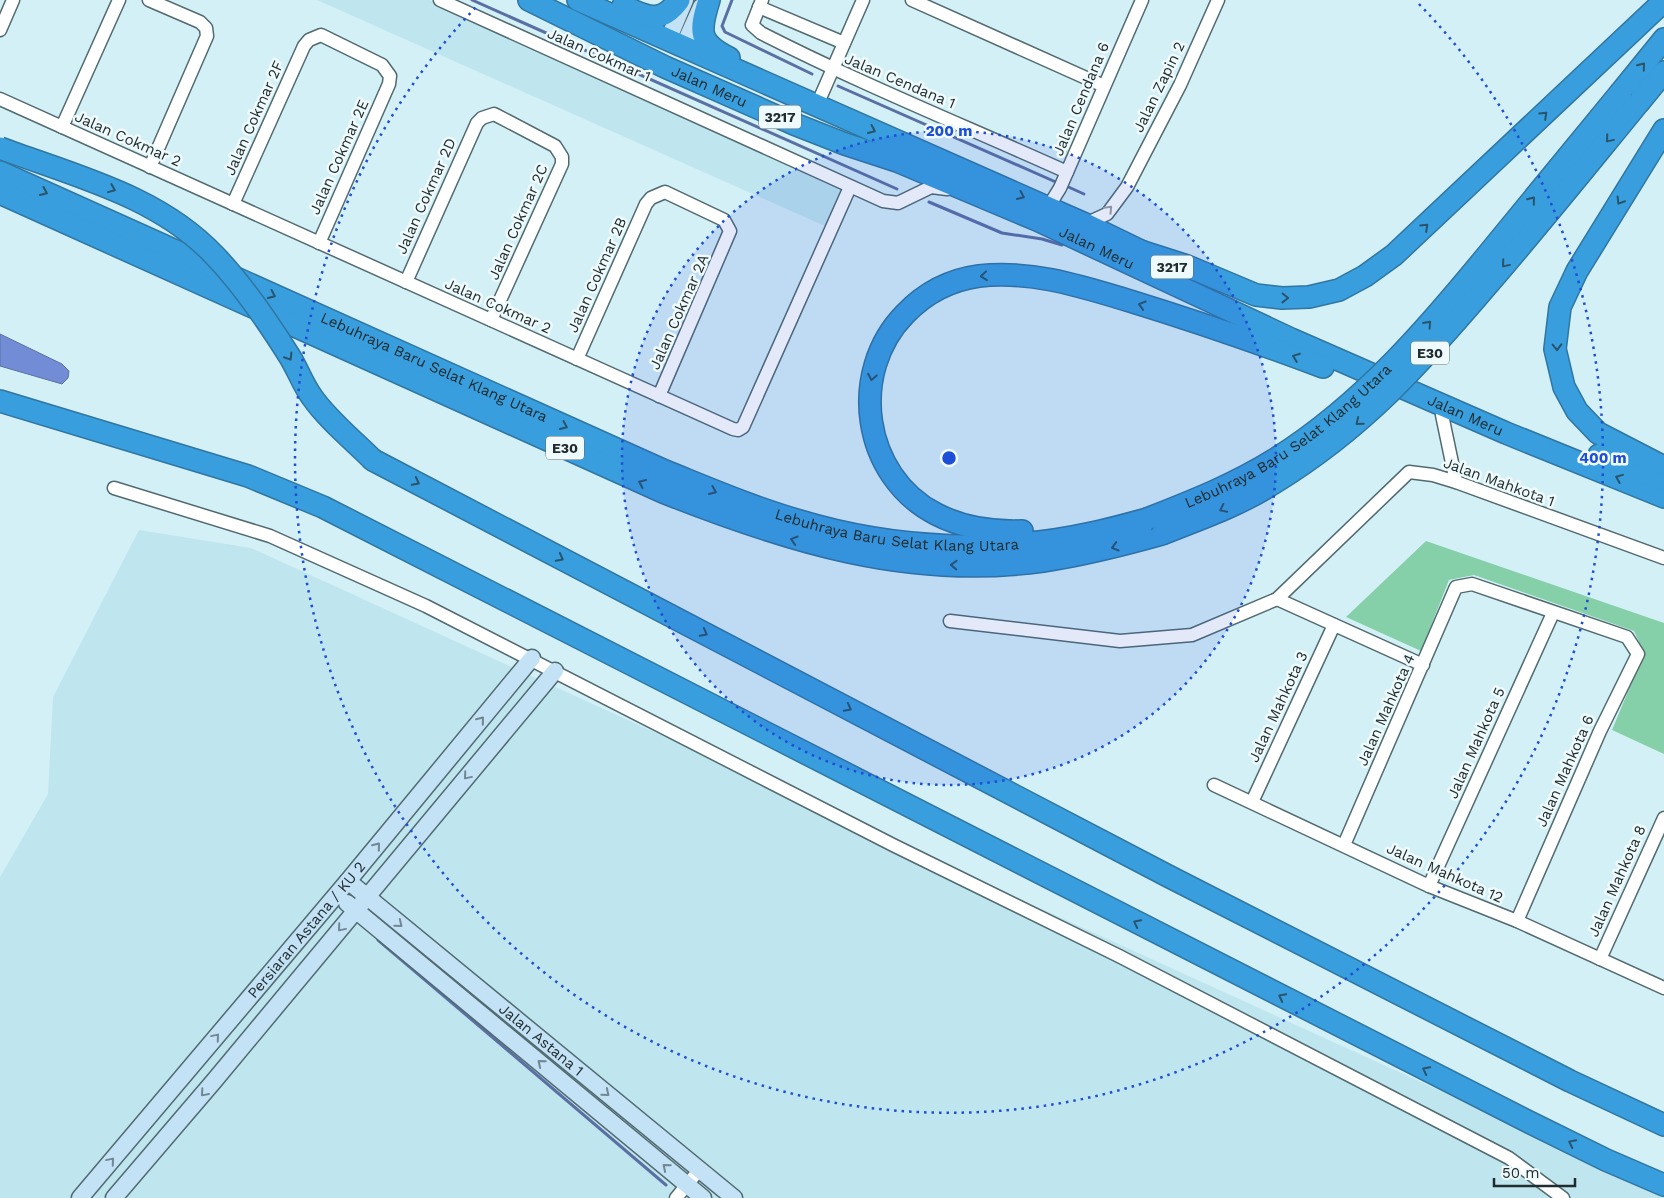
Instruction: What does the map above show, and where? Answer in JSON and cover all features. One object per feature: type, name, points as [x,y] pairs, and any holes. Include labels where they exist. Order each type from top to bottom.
[{"type":"highway","name":"Jalan Meru","points":[[529,0],[665,67],[794,124],[1040,213],[1085,224],[1295,327],[1517,424],[1664,480]]},
{"type":"highway","points":[[541,0],[597,21],[662,51],[675,46],[685,64],[826,125],[906,164]]},
{"type":"highway","name":"Jalan Meru","points":[[578,0],[675,46],[810,102],[1040,213],[1291,339],[1506,433],[1664,497]]},
{"type":"highway","points":[[609,0],[647,16],[656,17],[662,16],[679,0]]},
{"type":"highway","points":[[709,0],[702,20],[702,28],[705,39],[712,49],[767,76],[810,102]]},
{"type":"highway","points":[[1140,251],[1187,266],[1256,296],[1309,298],[1339,290],[1365,276],[1394,255],[1664,1]]},
{"type":"highway","name":"Lebuhraya Baru Selat Klang Utara","points":[[0,172],[665,471],[732,498],[801,522],[861,536],[922,544],[979,546],[1038,542],[1092,534],[1147,519],[1205,496],[1253,472],[1302,441],[1351,403],[1386,370],[1456,292],[1664,39]]},
{"type":"highway","name":"Lebuhraya Baru Selat Klang Utara","points":[[0,193],[663,492],[730,519],[799,541],[857,556],[901,562],[979,566],[1042,562],[1102,551],[1162,534],[1218,512],[1270,485],[1311,459],[1365,418],[1434,348],[1664,72]]},
{"type":"highway","points":[[1664,130],[1577,271],[1560,307],[1555,349],[1564,387],[1578,411],[1598,433],[1664,467]]},
{"type":"highway","points":[[0,148],[140,201],[171,219],[200,241],[229,272],[254,305],[290,357],[312,397],[373,460],[1170,877],[1570,1081],[1664,1124]]},
{"type":"highway","points":[[1147,519],[1103,521],[1040,531],[1008,531],[978,528],[954,522],[934,513],[918,502],[902,487],[887,467],[876,446],[870,424],[868,403],[870,378],[877,355],[897,322],[930,292],[954,282],[978,276],[1000,275],[1044,278],[1174,314],[1245,338],[1442,415],[1506,433]]},
{"type":"highway","points":[[0,401],[240,473],[323,507],[1394,1054],[1606,1160],[1664,1185]]},
{"type":"street","points":[[0,30],[13,0]]},
{"type":"street","points":[[62,128],[119,0]]},
{"type":"street","points":[[149,0],[200,22],[206,28],[207,36],[150,167]]},
{"type":"street","name":"Jalan Cokmar 1","points":[[440,0],[850,187],[883,200],[898,203],[931,187],[940,187],[1040,213]]},
{"type":"street","points":[[675,46],[685,0]]},
{"type":"street","points":[[675,46],[704,0]]},
{"type":"street","points":[[810,102],[833,70],[863,0]]},
{"type":"street","points":[[912,0],[1104,86]]},
{"type":"street","name":"Jalan Cendana 6","points":[[1040,213],[1052,200],[1064,179],[1142,0]]},
{"type":"street","name":"Jalan Zapin 2","points":[[1085,224],[1107,214],[1127,186],[1180,84],[1218,0]]},
{"type":"street","points":[[760,3],[844,43]]},
{"type":"street","name":"Jalan Cendana 1","points":[[760,3],[752,25],[761,34],[833,70],[955,121],[1064,179]]},
{"type":"street","name":"Jalan Cokmar 2E","points":[[304,46],[309,40],[321,35],[382,65],[390,76],[389,84],[319,243]]},
{"type":"street","name":"Jalan Cokmar 2F","points":[[233,204],[304,46]]},
{"type":"street","name":"Jalan Cokmar 2","points":[[0,99],[738,430],[742,427],[850,187]]},
{"type":"street","name":"Jalan Cokmar 2C","points":[[477,123],[482,118],[494,114],[555,146],[562,157],[562,164],[491,320]]},
{"type":"street","name":"Jalan Cokmar 2D","points":[[406,282],[477,123]]},
{"type":"street","points":[[906,164],[919,182],[911,197]]},
{"type":"street","name":"Jalan Cokmar 2A","points":[[646,204],[651,198],[665,192],[724,220],[730,232],[660,396]]},
{"type":"street","name":"Jalan Cokmar 2B","points":[[577,359],[646,204]]},
{"type":"street","points":[[1442,415],[1456,482]]},
{"type":"street","name":"Jalan Mahkota 1","points":[[1277,598],[1409,472],[1433,475],[1456,482],[1664,558]]},
{"type":"street","points":[[114,488],[270,536],[426,606],[532,658],[893,845],[1119,956],[1509,1158],[1563,1198]]},
{"type":"street","name":"Jalan Mahkota 4","points":[[1344,845],[1456,587],[1472,584],[1553,613]]},
{"type":"street","points":[[950,621],[1120,641],[1192,635],[1277,598],[1423,666]]},
{"type":"street","name":"Jalan Mahkota 6","points":[[1517,921],[1600,731],[1638,654],[1627,637],[1553,613]]},
{"type":"street","name":"Jalan Mahkota 5","points":[[1429,886],[1553,613]]},
{"type":"street","name":"Jalan Mahkota 3","points":[[1252,802],[1334,625]]},
{"type":"street","name":"Persiaran Astana / KU 2","points":[[80,1198],[337,895],[532,658]]},
{"type":"street","name":"Persiaran Astana / KU 2","points":[[114,1198],[555,671]]},
{"type":"street","name":"Jalan Mahkota 12","points":[[1214,785],[1429,886],[1517,921],[1664,988]]},
{"type":"street","name":"Jalan Mahkota 8","points":[[1600,959],[1664,818]]},
{"type":"street","name":"Jalan Astana 1","points":[[348,881],[734,1198]]},
{"type":"street","name":"Jalan Astana 1","points":[[337,895],[704,1198]]},
{"type":"street","points":[[676,1198],[700,1169]]},
{"type":"shaded area","points":[[317,0],[430,0],[844,188],[827,227]]},
{"type":"shaded area","points":[[139,530],[251,548],[1664,1193],[1664,1198],[0,1198],[0,877],[48,794],[53,697]]},
{"type":"green space","points":[[1426,541],[1664,623],[1664,754],[1612,730],[1644,653],[1634,631],[1474,575],[1449,580],[1421,651],[1346,617]]},
{"type":"water","points":[[0,334],[62,364],[69,371],[68,378],[62,384],[0,366]]},
{"type":"waterway","points":[[472,0],[897,189]]},
{"type":"waterway","points":[[732,0],[722,26],[725,32],[812,74]]},
{"type":"waterway","points":[[838,86],[1058,183]]},
{"type":"waterway","points":[[1064,185],[1084,194]]},
{"type":"waterway","points":[[929,202],[1002,233],[1042,239],[1062,245]]},
{"type":"waterway","points":[[378,940],[666,1185]]}]
